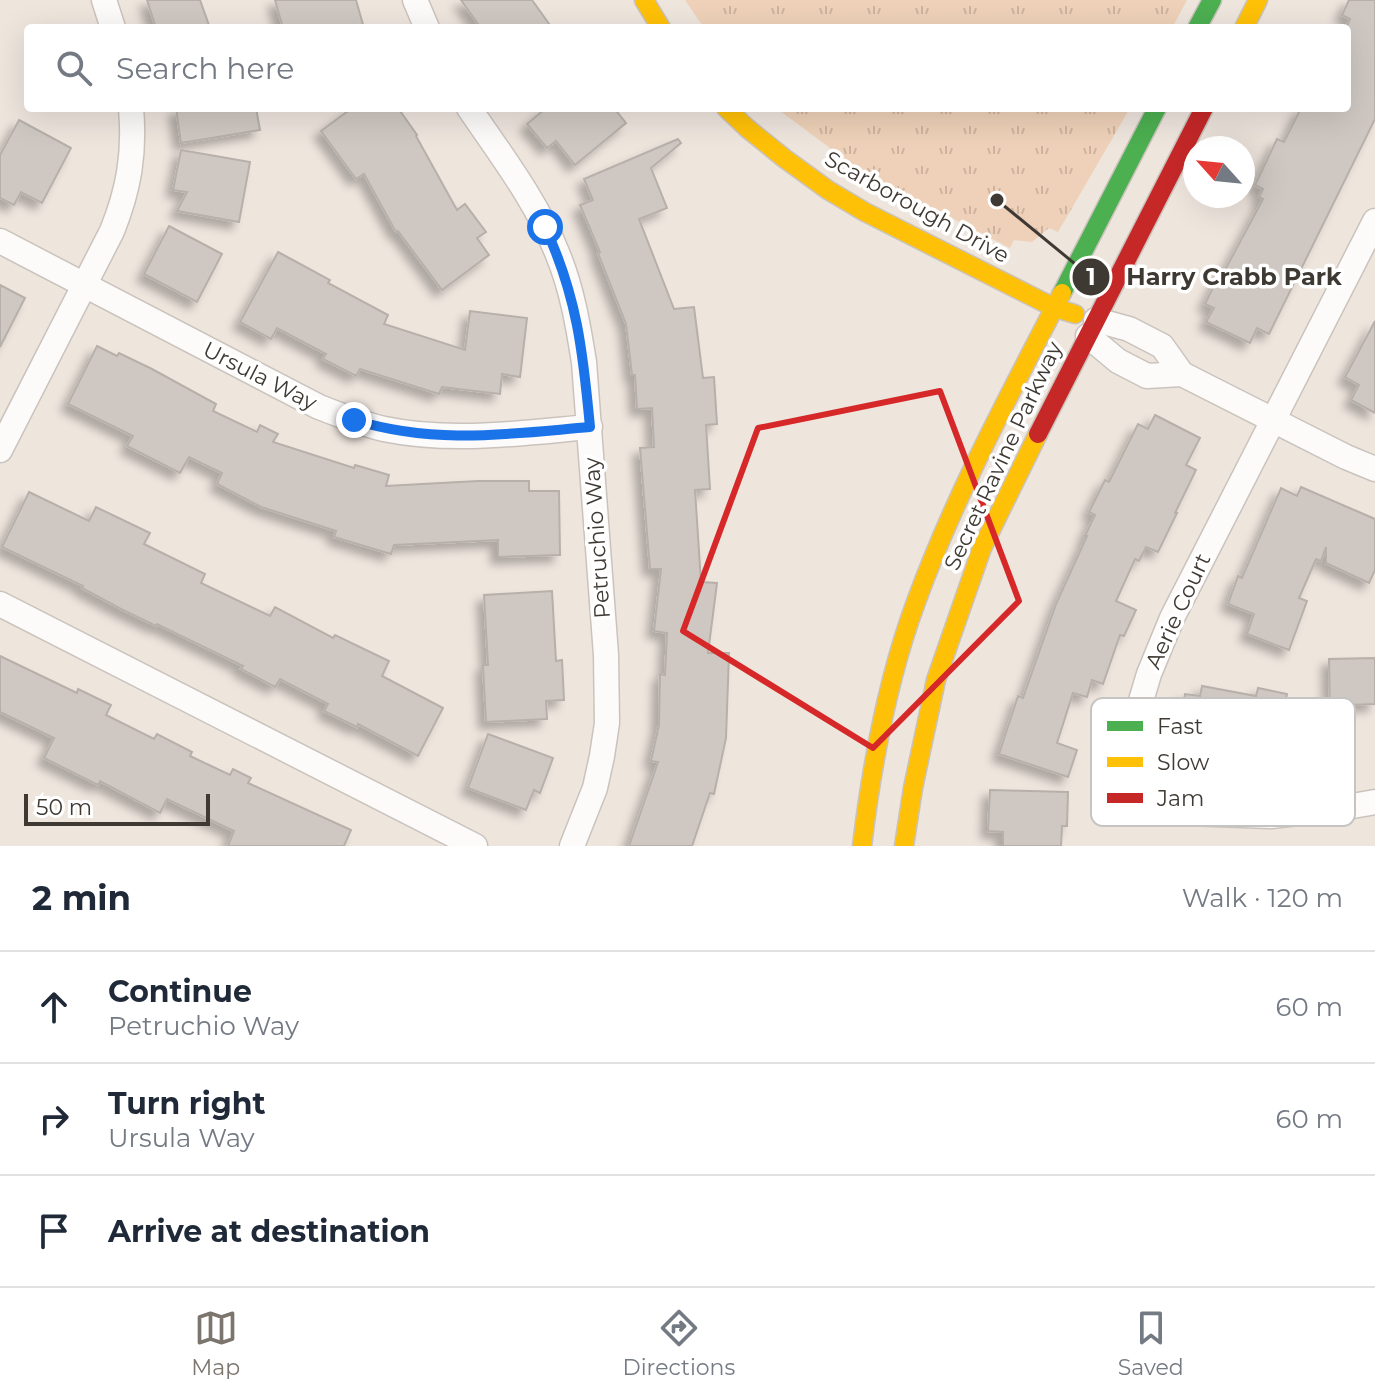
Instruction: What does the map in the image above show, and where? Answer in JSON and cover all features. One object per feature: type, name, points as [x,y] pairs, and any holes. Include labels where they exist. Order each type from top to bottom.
[{"type":"main road","points":[[644,0],[659,24]]},
{"type":"main road","points":[[1199,24],[1212,0]]},
{"type":"main road","points":[[1246,24],[1258,0]]},
{"type":"main road","name":"Scarborough Drive","points":[[730,112],[784,158],[828,190],[1092,328]]},
{"type":"main road","name":"Secret Ravine Parkway","points":[[862,846],[871,783],[894,672],[915,604],[975,463],[1155,112]]},
{"type":"main road","name":"Secret Ravine Parkway","points":[[904,846],[923,732],[936,680],[982,548],[1202,112]]},
{"type":"street","points":[[104,0],[112,24]]},
{"type":"street","points":[[415,0],[425,24]]},
{"type":"street","points":[[0,450],[124,202],[130,175],[131,112]]},
{"type":"street","name":"Petruchio Way","points":[[472,112],[523,187],[558,255],[578,325],[584,362],[606,655],[607,723],[595,788],[572,846]]},
{"type":"street","name":"Aerie Court","points":[[1141,698],[1160,644],[1375,221]]},
{"type":"street","name":"Ursula Way","points":[[0,241],[319,407],[382,429],[445,437],[590,427]]},
{"type":"street","points":[[1092,328],[1118,361],[1147,376],[1182,374]]},
{"type":"street","points":[[1092,328],[1129,329],[1162,346],[1182,374],[1375,469]]},
{"type":"street","points":[[0,604],[475,846]]},
{"type":"street","name":"Aerie Court","points":[[1355,805],[1375,802]]},
{"type":"highlighted area","points":[[940,391],[1019,601],[873,748],[683,631],[758,428]]},
{"type":"green space","points":[[685,0],[1187,0],[1174,24],[701,24]]},
{"type":"green space","points":[[781,112],[1128,112],[1058,232],[1049,228],[1032,242],[1014,240],[1010,248],[861,171]]},
{"type":"building","points":[[147,0],[200,0],[209,24],[155,24]]},
{"type":"building","points":[[275,0],[356,0],[363,24],[282,24]]},
{"type":"building","points":[[461,0],[532,0],[549,24],[478,24]]},
{"type":"building","points":[[1349,0],[1375,0],[1375,119],[1269,334],[1257,328],[1250,343],[1206,322],[1214,308],[1205,304],[1263,199],[1259,197],[1263,189],[1255,185],[1277,139],[1284,142],[1299,112],[1351,112],[1350,19],[1342,15]]},
{"type":"building","points":[[177,112],[257,112],[260,130],[181,143]]},
{"type":"building","points":[[347,112],[401,112],[417,135],[457,210],[465,204],[486,232],[477,238],[489,255],[442,290],[396,232],[364,174],[356,179],[321,131]]},
{"type":"building","points":[[541,112],[617,112],[626,123],[575,165],[556,141],[547,148],[527,124]]},
{"type":"building","points":[[19,120],[71,148],[42,203],[21,192],[14,205],[0,198],[0,155]]},
{"type":"building","points":[[678,139],[681,143],[651,168],[667,208],[639,219],[674,309],[694,307],[703,378],[714,377],[717,424],[706,425],[710,489],[695,490],[701,582],[717,583],[708,653],[729,653],[726,738],[714,794],[710,793],[692,846],[629,846],[658,762],[651,761],[659,725],[660,674],[665,675],[667,633],[654,631],[661,569],[650,569],[640,448],[654,447],[652,408],[637,409],[626,324],[580,205],[593,200],[584,179]]},
{"type":"building","points":[[181,150],[250,162],[239,222],[177,211],[187,192],[173,190]]},
{"type":"building","points":[[169,226],[222,254],[197,302],[144,274]]},
{"type":"building","points":[[278,252],[388,315],[384,324],[465,350],[470,311],[527,318],[520,377],[502,374],[500,394],[442,387],[439,394],[360,369],[356,376],[323,359],[326,354],[277,328],[271,339],[240,322]]},
{"type":"building","points":[[0,285],[25,298],[0,347]]},
{"type":"building","points":[[1375,321],[1375,413],[1351,400],[1359,385],[1345,377]]},
{"type":"building","points":[[97,346],[152,369],[216,404],[213,411],[257,432],[260,425],[278,434],[273,442],[354,468],[355,465],[389,475],[386,486],[529,481],[529,491],[559,491],[560,555],[498,557],[498,540],[394,545],[391,554],[334,537],[336,531],[261,507],[217,484],[222,473],[189,457],[180,473],[127,446],[133,436],[68,404]]},
{"type":"building","points":[[1155,415],[1200,438],[1186,465],[1196,470],[1158,552],[1146,547],[1139,561],[1135,559],[1116,601],[1136,610],[1124,636],[1120,635],[1103,684],[1092,680],[1087,697],[1073,693],[1057,743],[1077,750],[1068,777],[999,754],[1018,696],[1023,698],[1056,604],[1095,515],[1089,512],[1105,480],[1109,482],[1138,424],[1148,429]]},
{"type":"building","points":[[1301,487],[1375,519],[1375,570],[1369,583],[1326,563],[1326,547],[1321,561],[1316,559],[1299,598],[1307,601],[1289,650],[1247,634],[1254,614],[1228,604],[1238,576],[1242,578],[1281,488],[1297,496]]},
{"type":"building","points":[[29,492],[89,521],[96,507],[150,533],[144,544],[205,574],[201,583],[270,616],[275,607],[333,638],[335,635],[389,661],[382,676],[443,708],[418,756],[358,724],[357,727],[324,711],[328,704],[280,679],[275,687],[241,669],[243,666],[121,609],[83,586],[2,547]]},
{"type":"building","points":[[552,591],[556,661],[562,660],[564,700],[546,701],[547,719],[486,722],[483,665],[488,665],[484,595]]},
{"type":"building","points":[[0,656],[77,693],[78,689],[111,705],[106,715],[154,739],[157,734],[192,752],[190,756],[230,775],[233,769],[251,778],[248,783],[351,830],[344,846],[228,846],[234,831],[167,799],[160,813],[100,781],[98,785],[44,758],[54,738],[0,712]]},
{"type":"building","points":[[1375,658],[1375,704],[1355,705],[1355,698],[1330,698],[1329,659]]},
{"type":"building","points":[[1202,686],[1256,696],[1258,688],[1287,694],[1286,698],[1184,698],[1185,694],[1200,696]]},
{"type":"building","points":[[488,734],[553,758],[540,793],[534,790],[526,810],[468,788]]},
{"type":"building","points":[[990,790],[1068,792],[1067,826],[1062,826],[1061,846],[1003,846],[1003,832],[988,831]]},
{"type":"traffic: fast","points":[[1199,24],[1212,0]]},
{"type":"traffic: fast","points":[[1062,293],[1155,112]]},
{"type":"traffic: slow","points":[[644,0],[659,24]]},
{"type":"traffic: slow","points":[[1246,24],[1258,0]]},
{"type":"traffic: slow","points":[[730,112],[784,158],[865,212],[1055,308],[1075,314]]},
{"type":"traffic: slow","points":[[862,846],[882,722],[916,602],[966,484],[1062,293]]},
{"type":"traffic: slow","points":[[904,846],[936,680],[982,548],[1038,434]]},
{"type":"traffic: jam","points":[[1038,434],[1202,112]]},
{"type":"place","name":"Harry Crabb Park","points":[[997,200]]},
{"type":"route","points":[[354,420],[382,429],[445,437],[590,427],[578,325],[558,255],[545,227]]}]
